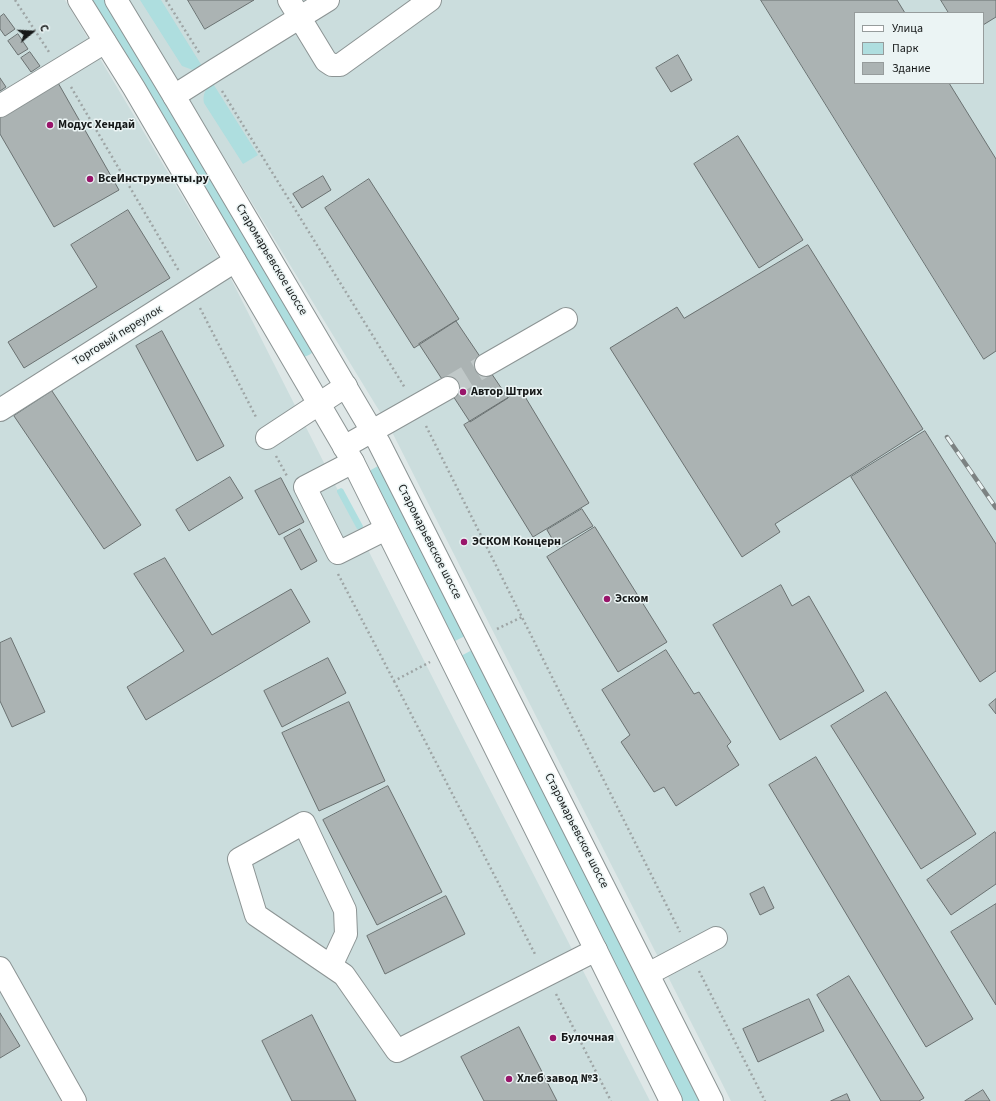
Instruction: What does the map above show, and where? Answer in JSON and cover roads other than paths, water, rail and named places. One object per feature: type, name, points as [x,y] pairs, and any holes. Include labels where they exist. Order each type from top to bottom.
[{"type":"main road","points":[[79,0],[134,88],[348,454],[671,1101]]},
{"type":"main road","name":"Старомарьевское шоссе","points":[[116,0],[372,430],[712,1101]]},
{"type":"main road","points":[[174,96],[211,72],[294,9],[328,0]]},
{"type":"main road","points":[[294,9],[326,61],[332,65],[340,65],[430,0]]},
{"type":"main road","points":[[0,106],[105,42]]},
{"type":"main road","name":"Торговый переулок","points":[[0,410],[235,261]]},
{"type":"main road","points":[[486,365],[566,319]]},
{"type":"main road","points":[[267,438],[346,386]]},
{"type":"main road","points":[[386,529],[338,553],[305,487],[348,454],[372,430],[448,388]]},
{"type":"main road","points":[[331,966],[346,934],[345,910],[304,823],[239,859],[256,915],[344,975],[397,1051],[596,950]]},
{"type":"main road","points":[[648,974],[716,938]]},
{"type":"main road","points":[[0,968],[75,1101]]},
{"type":"tunnel","points":[[448,388],[486,365]]},
{"type":"railway","points":[[947,437],[996,508]]},
{"type":"place","name":"Модус Хендай","points":[[50,125]]},
{"type":"place","name":"ВсеИнструменты.ру","points":[[90,179]]},
{"type":"place","name":"Автор Штрих","points":[[463,392]]},
{"type":"place","name":"ЭСКОМ Концерн","points":[[464,542]]},
{"type":"place","name":"Эском","points":[[607,599]]},
{"type":"place","name":"Булочная","points":[[553,1038]]},
{"type":"place","name":"Хлеб завод №3","points":[[509,1079]]}]
